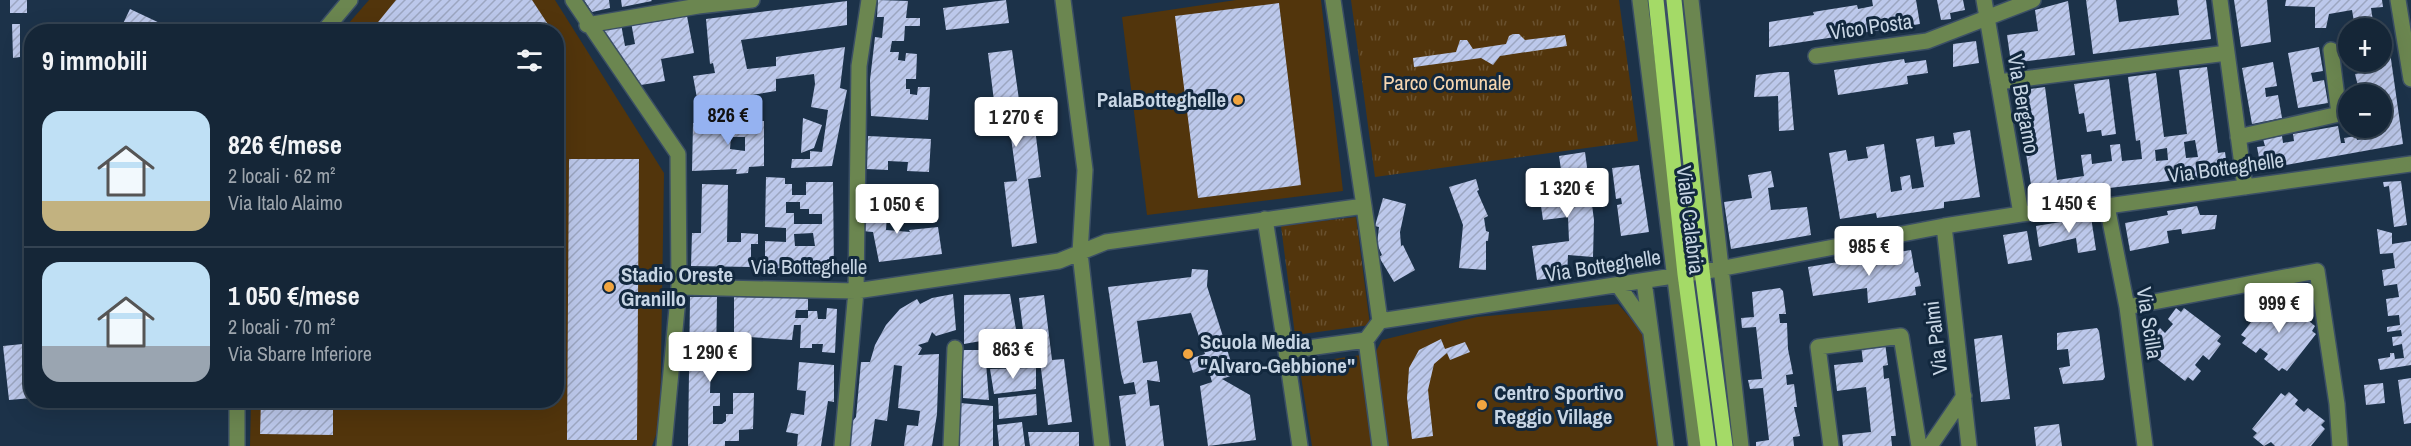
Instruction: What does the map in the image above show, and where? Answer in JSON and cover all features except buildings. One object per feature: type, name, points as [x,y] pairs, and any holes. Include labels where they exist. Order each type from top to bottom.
[{"type":"main road","name":"Viale Calabria","points":[[1656,0],[1681,275],[1708,446]]},
{"type":"main road","name":"Viale Calabria","points":[[1674,0],[1702,271],[1725,446]]},
{"type":"street","points":[[330,24],[350,0]]},
{"type":"street","points":[[573,0],[587,25],[678,154],[679,287],[664,446]]},
{"type":"street","points":[[587,25],[752,0]]},
{"type":"street","points":[[842,446],[856,291],[859,66],[869,0]]},
{"type":"street","points":[[1063,0],[1085,170],[1080,252],[1102,446]]},
{"type":"street","points":[[1333,0],[1380,321],[1366,340],[1380,446]]},
{"type":"street","name":"Viale Calabria","points":[[1640,0],[1681,275],[1696,446]]},
{"type":"street","name":"Viale Calabria","points":[[1691,0],[1719,268],[1741,446]]},
{"type":"street","name":"Via Bergamo","points":[[1984,0],[2021,214]]},
{"type":"street","name":"Vico Posta","points":[[1816,56],[1927,41],[2033,0]]},
{"type":"street","points":[[2220,0],[2245,187]]},
{"type":"street","points":[[2398,0],[2411,79]]},
{"type":"street","points":[[2238,137],[2339,114],[2331,50]]},
{"type":"street","points":[[1998,82],[2227,53]]},
{"type":"street","name":"Via Botteghelle","points":[[1380,321],[1681,275],[2021,214],[2107,206],[2411,164]]},
{"type":"street","name":"Via Botteghelle","points":[[679,287],[856,291],[1059,261],[1106,242],[1364,206]]},
{"type":"street","name":"Via Scilla","points":[[2107,206],[2127,306],[2145,446]]},
{"type":"street","points":[[1265,219],[1300,446]]},
{"type":"street","name":"Via Palmi","points":[[1944,226],[1969,446]]},
{"type":"street","points":[[2127,306],[2317,271],[2337,404],[2340,446]]},
{"type":"street","points":[[1644,281],[1653,333],[1666,446]]},
{"type":"street","points":[[1618,285],[1653,333]]},
{"type":"street","name":"Via Palmi","points":[[1831,446],[1818,347],[1901,336],[1918,446]]},
{"type":"street","points":[[1286,351],[1366,340]]},
{"type":"street","points":[[951,446],[955,348]]},
{"type":"street","points":[[1930,446],[1964,396]]},
{"type":"street","points":[[237,408],[237,446]]},
{"type":"green space","name":"Stadio Oreste Granillo","points":[[369,0],[555,0],[664,173],[660,424],[652,446],[250,446],[251,408],[564,408],[564,24],[348,24]]},
{"type":"green space","name":"PalaBotteghelle","points":[[1236,0],[1321,0],[1343,191],[1147,215],[1122,17]]},
{"type":"green space","name":"Parco Comunale","points":[[1351,0],[1619,0],[1638,141],[1375,177]]},
{"type":"green space","points":[[1356,217],[1370,325],[1295,335],[1281,226]]},
{"type":"green space","name":"Centro Sportivo Reggio Village","points":[[1618,304],[1651,342],[1663,446],[1312,446],[1299,364],[1375,353],[1382,340],[1477,317]]},
{"type":"place","name":"PalaBotteghelle","points":[[1238,100]]},
{"type":"place","name":"Stadio Oreste Granillo","points":[[609,287]]},
{"type":"place","name":"Scuola Media \"Alvaro-Gebbione\"","points":[[1188,354]]},
{"type":"place","name":"Centro Sportivo Reggio Village","points":[[1482,405]]}]
